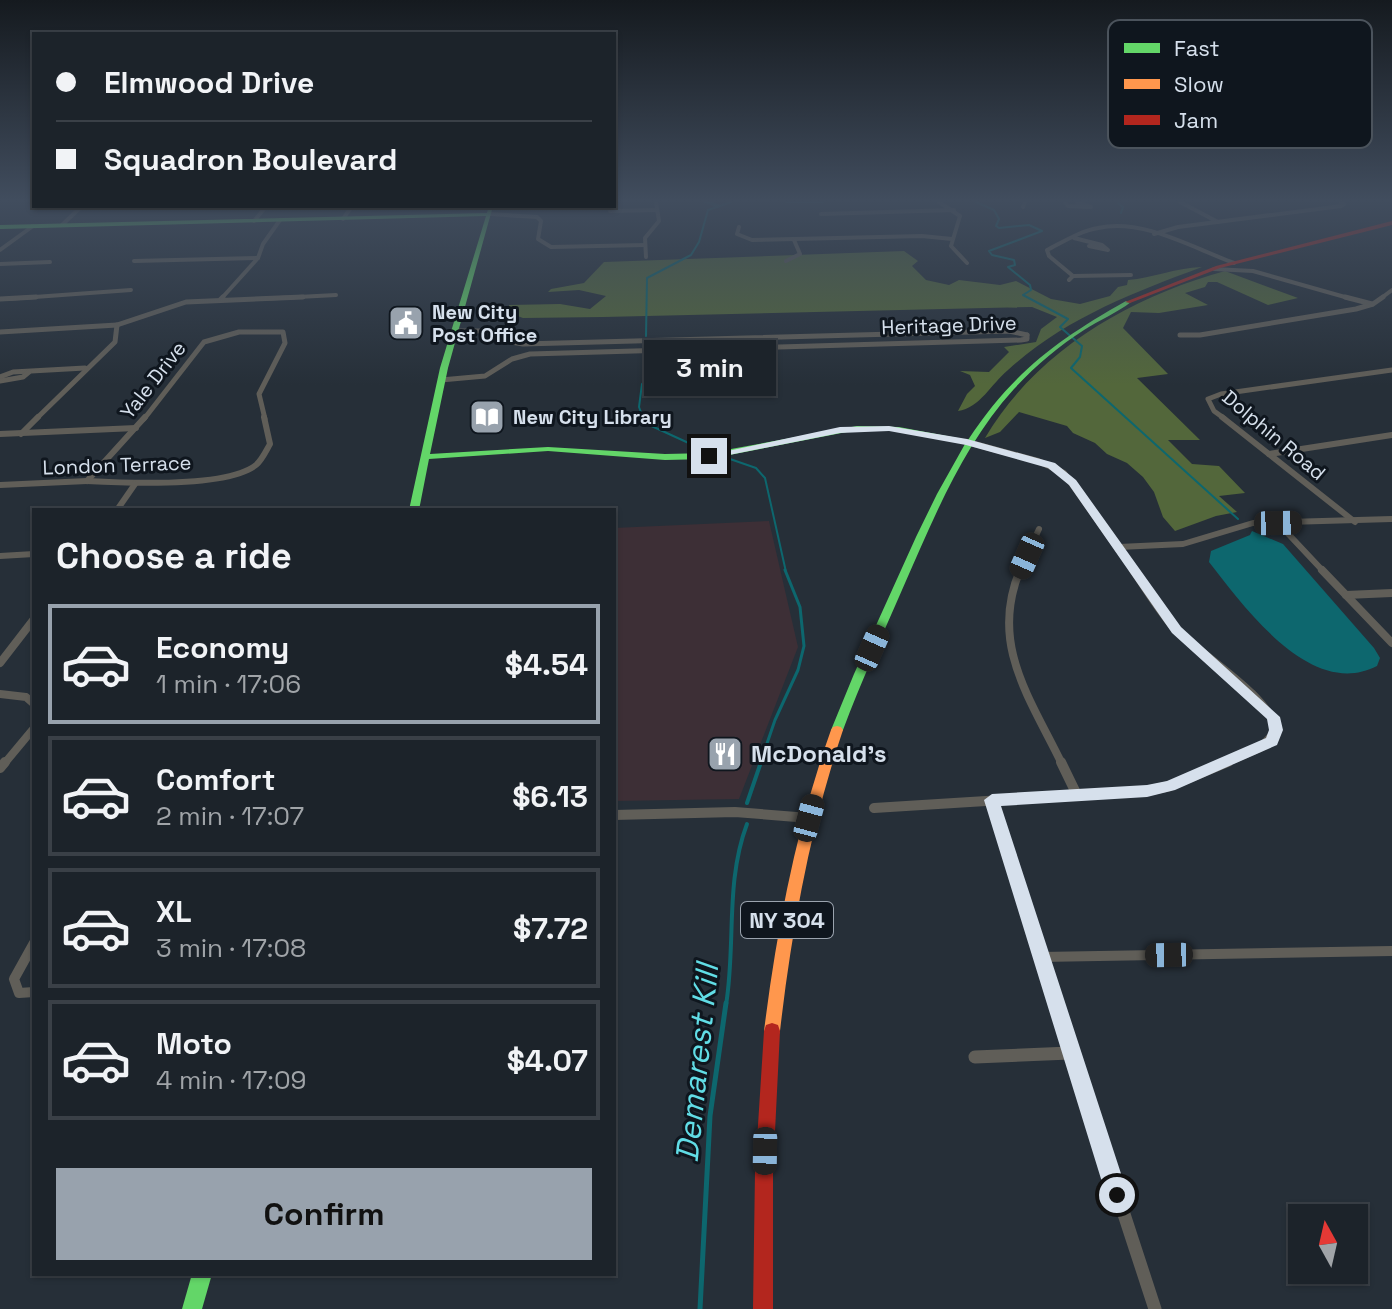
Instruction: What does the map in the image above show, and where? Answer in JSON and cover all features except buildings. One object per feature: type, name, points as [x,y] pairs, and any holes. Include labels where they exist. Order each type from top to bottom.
[{"type":"street","points":[[0,264],[23,263]]},
{"type":"street","points":[[221,299],[253,263]]},
{"type":"street","points":[[414,508],[441,380],[474,263]]},
{"type":"street","points":[[1057,263],[1071,278],[1131,275]]},
{"type":"street","name":"NY 304","points":[[763,1309],[765,1151],[774,1023],[789,906],[809,818],[846,705],[942,490],[967,442],[1009,386],[1068,335],[1138,296],[1235,263]]},
{"type":"street","points":[[1241,263],[1265,274]]},
{"type":"street","points":[[1214,269],[1237,268],[1265,274],[1373,304]]},
{"type":"street","points":[[0,299],[131,290]]},
{"type":"street","points":[[1180,335],[1231,330],[1373,304],[1392,290]]},
{"type":"street","points":[[0,332],[117,325],[171,306],[221,299],[336,295]]},
{"type":"street","points":[[21,434],[85,368],[115,342],[117,325]]},
{"type":"street","name":"Heritage Drive","points":[[441,380],[485,376],[507,360],[521,355],[1021,340],[1028,337],[1014,331],[523,344],[508,342],[491,331],[453,331]]},
{"type":"street","name":"Yale Drive","points":[[87,481],[137,428],[204,342],[239,332],[283,332],[285,343],[259,394],[270,444],[257,464],[235,476]]},
{"type":"street","points":[[814,336],[818,346]]},
{"type":"street","points":[[647,341],[648,350]]},
{"type":"street","points":[[0,379],[23,377],[29,372],[85,368]]},
{"type":"street","name":"Dolphin Road","points":[[1355,522],[1214,411],[1208,399],[1221,394],[1392,370]]},
{"type":"street","points":[[0,434],[137,428]]},
{"type":"street","points":[[425,457],[536,449],[665,457],[709,456],[857,428],[899,429],[1021,455],[1064,473],[1176,630],[1261,703],[1273,717],[1276,730],[1272,741],[1260,748],[1170,786],[1147,791],[874,808]]},
{"type":"street","points":[[1269,454],[1392,435]]},
{"type":"street","name":"London Terrace","points":[[0,485],[87,481],[135,484],[235,476]]},
{"type":"street","points":[[118,508],[135,484]]},
{"type":"street","points":[[1119,547],[1183,544],[1245,524],[1392,519]]},
{"type":"street","points":[[1278,523],[1392,643]]},
{"type":"street","points":[[1039,529],[1008,601],[1006,640],[1013,663],[1077,795]]},
{"type":"street","points":[[0,556],[32,554]]},
{"type":"street","points":[[1346,595],[1392,593]]},
{"type":"street","points":[[0,663],[32,622]]},
{"type":"street","points":[[0,694],[26,697],[32,702]]},
{"type":"street","points":[[0,768],[32,730]]},
{"type":"street","points":[[992,800],[1070,1053],[1155,1309]]},
{"type":"street","points":[[616,815],[753,812],[809,818]]},
{"type":"street","points":[[32,947],[14,979],[19,993],[32,992]]},
{"type":"street","points":[[1041,957],[1392,951]]},
{"type":"street","points":[[975,1057],[1070,1053]]},
{"type":"street","points":[[192,1309],[201,1276]]},
{"type":"shaded area","points":[[769,521],[798,647],[739,799],[616,801],[616,528]]},
{"type":"green space","points":[[603,263],[915,263],[912,266],[926,280],[949,285],[959,280],[1000,285],[1016,281],[1051,299],[1080,304],[1110,296],[1118,287],[1127,285],[1128,280],[1202,267],[1100,309],[1052,336],[1002,376],[973,405],[958,411],[975,386],[970,375],[960,371],[989,372],[1009,352],[1004,347],[1036,342],[1041,329],[1057,317],[1032,307],[523,318],[509,313],[509,305],[560,304],[590,309],[606,296],[579,290],[548,292],[584,283]]},
{"type":"green space","points":[[1225,271],[1298,298],[1268,305],[1217,282],[1208,282],[1205,287],[1185,293],[1208,305],[1159,313],[1131,312],[1123,328],[1168,374],[1137,378],[1200,440],[1168,440],[1192,464],[1219,466],[1245,493],[1219,496],[1237,512],[1175,531],[1163,517],[1154,492],[1143,477],[1127,463],[1107,454],[1067,426],[1019,412],[1000,432],[985,438],[1006,407],[1031,379],[1088,332],[1155,296]]},
{"type":"water","points":[[1252,531],[1283,544],[1374,648],[1380,658],[1377,666],[1352,673],[1328,671],[1304,660],[1261,624],[1209,562],[1211,551],[1250,535]]},
{"type":"waterway","name":"Demarest Kill","points":[[646,336],[647,278],[676,263]]},
{"type":"waterway","points":[[1015,263],[1008,267],[1030,285],[1031,290],[1023,295],[1068,319],[1060,327],[1082,346],[1080,357],[1071,368],[1238,519]]},
{"type":"waterway","name":"Demarest Kill","points":[[649,356],[648,379],[642,384],[639,407],[645,423],[706,451]]},
{"type":"waterway","name":"Demarest Kill","points":[[730,459],[756,468],[765,478],[786,572]]},
{"type":"waterway","name":"Demarest Kill","points":[[760,764],[775,720],[798,670],[804,646],[800,607],[785,570]]},
{"type":"waterway","name":"Demarest Kill","points":[[747,803],[761,762]]},
{"type":"waterway","name":"Demarest Kill","points":[[726,1005],[733,891],[747,824]]},
{"type":"waterway","name":"Demarest Kill","points":[[700,1309],[710,1116],[726,1003]]},
{"type":"traffic: fast","points":[[414,508],[444,368],[474,263]]},
{"type":"traffic: fast","points":[[837,730],[921,537],[962,455],[986,419],[1012,387],[1044,357],[1082,329],[1128,302]]},
{"type":"traffic: fast","points":[[425,457],[548,449],[665,457],[709,456],[857,428],[899,429],[967,442]]},
{"type":"traffic: fast","points":[[192,1309],[201,1276]]},
{"type":"traffic: slow","points":[[772,1031],[796,878],[813,803],[837,730]]},
{"type":"traffic: jam","points":[[1128,302],[1233,263]]},
{"type":"traffic: jam","points":[[763,1309],[764,1172],[772,1031]]},
{"type":"place","name":"New City Post Office","points":[[406,323]]},
{"type":"place","name":"New City Library","points":[[487,417]]},
{"type":"place","name":"McDonald's","points":[[725,754]]},
{"type":"route","points":[[709,456],[840,430],[889,428],[967,442],[1051,466],[1073,482],[1176,630],[1261,703],[1273,717],[1276,730],[1272,741],[1170,786],[1147,791],[992,800],[1117,1195]]}]
